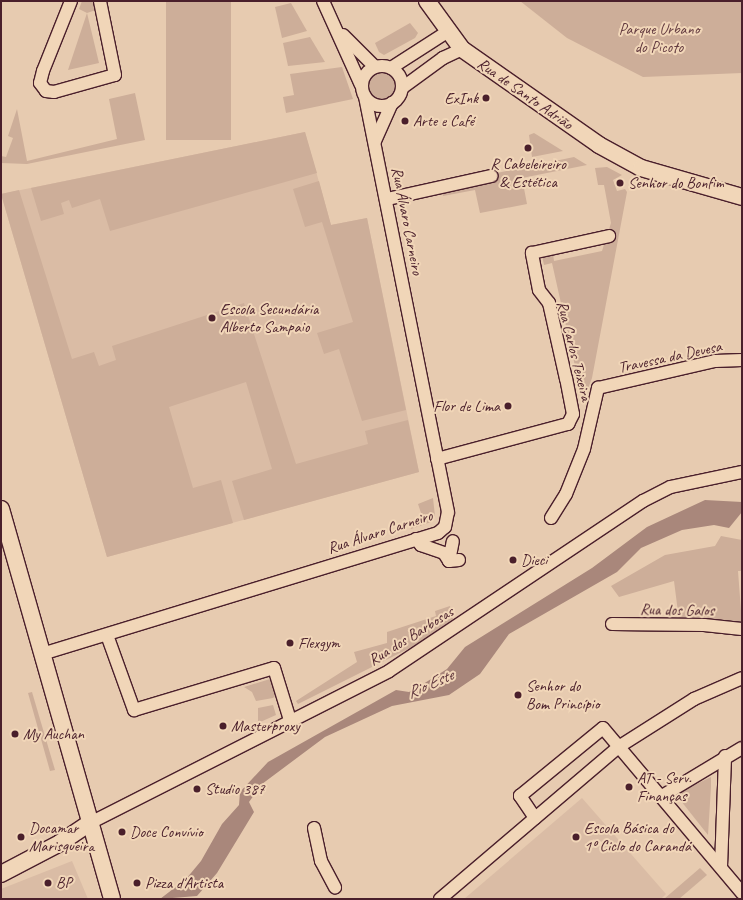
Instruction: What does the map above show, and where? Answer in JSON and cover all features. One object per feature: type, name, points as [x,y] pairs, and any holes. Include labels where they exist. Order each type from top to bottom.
[{"type":"main road","name":"Rua de Santo Adrião","points":[[427,1],[447,32],[462,49],[568,124],[641,168],[742,197]]},
{"type":"main road","points":[[1,508],[112,899]]},
{"type":"main road","points":[[1,874],[60,843],[90,823]]},
{"type":"street","points":[[71,1],[43,71],[40,83],[46,91],[54,92],[115,75],[100,1]]},
{"type":"street","points":[[323,1],[338,30],[375,67],[391,68],[447,32]]},
{"type":"street","name":"Rua Álvaro Carneiro","points":[[42,654],[108,635],[416,539],[445,527],[448,512],[375,141],[361,85],[338,30]]},
{"type":"street","points":[[375,141],[392,104],[402,88],[443,58],[462,49]]},
{"type":"street","points":[[361,85],[363,77],[375,67]]},
{"type":"street","points":[[391,68],[401,80],[402,88]]},
{"type":"street","points":[[365,97],[377,106],[392,104]]},
{"type":"street","points":[[387,199],[492,176]]},
{"type":"street","name":"Rua Carlos Teixeira","points":[[437,459],[568,424],[573,414],[566,379],[549,303],[539,290],[532,253],[609,236]]},
{"type":"street","name":"Travessa da Devesa","points":[[551,518],[566,494],[584,448],[598,388],[605,388],[715,361],[742,360]]},
{"type":"street","name":"Rua dos Barbosas","points":[[90,823],[389,671],[643,501],[671,487],[742,472]]},
{"type":"street","points":[[416,539],[421,545],[444,553],[454,561],[453,541]]},
{"type":"street","name":"Rua dos Galos","points":[[612,624],[704,624],[742,629]]},
{"type":"street","points":[[108,635],[134,710],[274,668],[290,720]]},
{"type":"street","points":[[440,899],[620,746],[694,699],[742,678]]},
{"type":"street","points":[[535,818],[520,796],[603,728],[620,746],[742,893]]},
{"type":"street","points":[[662,796],[724,756],[742,748]]},
{"type":"street","points":[[721,867],[724,756]]},
{"type":"street","points":[[314,828],[321,861],[335,887]]},
{"type":"shaded area","name":"Escola Secundária Alberto Sampaio","points":[[305,132],[331,225],[367,218],[419,472],[107,557],[1,194]]},
{"type":"shaded area","name":"Escola Básica do 1º Ciclo do Carandá","points":[[582,798],[666,894],[661,899],[464,899]]},
{"type":"shaded area","name":"BP","points":[[72,861],[88,899],[1,899],[1,889]]},
{"type":"green space","points":[[82,1],[95,1],[96,10],[87,13],[79,9]]},
{"type":"green space","points":[[166,1],[231,1],[231,140],[166,140]]},
{"type":"green space","name":"Parque Urbano do Picoto","points":[[520,1],[742,1],[742,73],[643,77],[567,38]]},
{"type":"green space","points":[[291,3],[307,31],[282,38],[275,7]]},
{"type":"green space","points":[[87,13],[99,63],[68,70]]},
{"type":"green space","points":[[410,23],[418,33],[415,38],[384,55],[379,52],[375,43]]},
{"type":"green space","points":[[310,37],[325,62],[288,66],[283,43]]},
{"type":"green space","points":[[342,67],[353,99],[286,113],[283,97],[294,95],[290,74]]},
{"type":"green space","points":[[382,72],[392,76],[396,86],[392,96],[382,100],[372,96],[368,86],[372,76]]},
{"type":"green space","points":[[135,93],[145,140],[27,164],[1,163],[1,156],[6,157],[13,138],[8,136],[17,109],[27,161],[117,139],[109,99]]},
{"type":"green space","points":[[305,132],[317,173],[110,231],[100,199],[72,208],[69,200],[61,203],[64,214],[41,221],[31,188]]},
{"type":"green space","points":[[534,133],[563,151],[532,157],[529,135]]},
{"type":"green space","points":[[574,157],[587,165],[522,178],[527,204],[480,213],[475,190],[443,196],[440,185]]},
{"type":"green space","points":[[607,167],[622,175],[613,180],[617,191],[625,189],[627,192],[592,378],[583,402],[552,263],[544,265],[542,256],[553,254],[554,261],[602,251],[611,223],[604,185],[598,185],[595,168]]},
{"type":"green space","points":[[319,181],[331,225],[367,218],[406,410],[362,421],[339,349],[324,354],[317,333],[353,322],[322,222],[305,227],[293,189]]},
{"type":"green space","points":[[19,190],[72,359],[94,352],[99,366],[116,360],[112,346],[244,303],[296,464],[368,444],[365,431],[408,420],[419,472],[244,520],[232,481],[272,469],[246,382],[169,407],[193,488],[221,480],[233,523],[107,557],[1,194]]},
{"type":"green space","points":[[433,498],[435,516],[431,522],[411,529],[408,521],[422,516],[418,504]]},
{"type":"green space","points":[[721,536],[742,540],[742,571],[738,571],[742,624],[679,620],[674,581],[619,597],[611,586],[665,555],[715,546]]},
{"type":"green space","points":[[450,606],[453,619],[418,644],[298,704],[296,701],[357,662],[354,652],[387,643],[387,632],[436,616],[435,611]]},
{"type":"green space","points":[[270,679],[276,695],[273,698],[256,701],[252,692],[244,687]]},
{"type":"green space","points":[[32,692],[55,770],[50,771],[28,693]]},
{"type":"green space","points":[[273,705],[276,715],[258,723],[258,708]]},
{"type":"green space","points":[[711,777],[708,835],[681,801],[682,791]]},
{"type":"green space","points":[[700,868],[707,875],[679,899],[664,899]]},
{"type":"water","name":"Rio Este","points":[[705,500],[742,502],[742,512],[729,528],[714,525],[682,530],[641,548],[617,572],[509,634],[480,674],[449,695],[392,706],[325,737],[262,784],[249,802],[254,812],[217,873],[197,896],[160,899],[186,879],[201,861],[222,824],[239,805],[240,792],[268,762],[396,690],[409,692],[420,686],[447,669],[465,647],[592,568],[647,527]]},
{"type":"place","name":"ExInk","points":[[486,98]]},
{"type":"place","name":"Arte e Café","points":[[405,121]]},
{"type":"place","name":"R Cabeleireiro & Estética","points":[[528,148]]},
{"type":"place","name":"Senhor do Bonfim","points":[[620,183]]},
{"type":"place","name":"Escola Secundária Alberto Sampaio","points":[[212,318]]},
{"type":"place","name":"Flor de Lima","points":[[508,406]]},
{"type":"place","name":"Dieci","points":[[513,560]]},
{"type":"place","name":"Flexgym","points":[[290,643]]},
{"type":"place","name":"Senhor do Bom Princípio","points":[[518,695]]},
{"type":"place","name":"Masterproxy","points":[[223,726]]},
{"type":"place","name":"My Auchan","points":[[15,734]]},
{"type":"place","name":"AT - Serv. Finanças","points":[[629,787]]},
{"type":"place","name":"Studio 387","points":[[197,789]]},
{"type":"place","name":"Doce Convívio","points":[[122,832]]},
{"type":"place","name":"Docamar Marisqueira","points":[[21,837]]},
{"type":"place","name":"Escola Básica do 1º Ciclo do Carandá","points":[[576,837]]},
{"type":"place","name":"BP","points":[[48,883]]},
{"type":"place","name":"Pizza d'Artista","points":[[137,883]]}]
